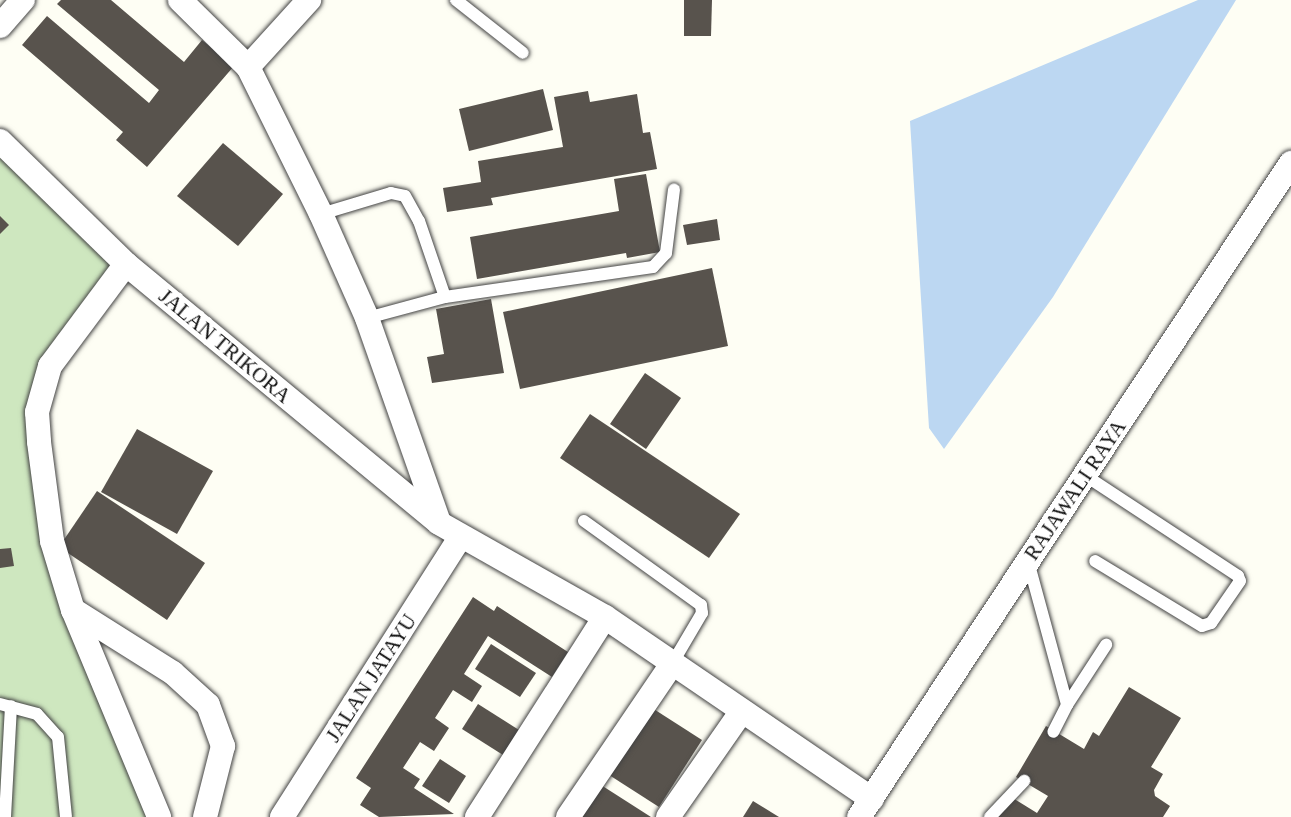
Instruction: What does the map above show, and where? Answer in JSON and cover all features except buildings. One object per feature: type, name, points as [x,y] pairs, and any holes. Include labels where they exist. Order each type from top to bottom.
[{"type":"street","points":[[0,26],[23,0]]},
{"type":"street","points":[[180,0],[248,67],[321,214],[366,318],[439,523]]},
{"type":"street","points":[[248,67],[309,0]]},
{"type":"street","name":"JALAN TRIKORA","points":[[0,141],[126,264],[439,523],[460,538],[605,617],[742,711],[865,808]]},
{"type":"street","name":"RAJAWALI RAYA","points":[[865,808],[1291,163]]},
{"type":"street","points":[[126,264],[50,366],[37,412],[52,541],[73,610],[159,817]]},
{"type":"street","name":"JALAN JATAYU","points":[[282,817],[460,538]]},
{"type":"street","points":[[73,610],[173,674],[208,705],[223,746],[205,817]]},
{"type":"street","points":[[477,817],[605,617]]},
{"type":"street","points":[[568,817],[672,664]]},
{"type":"street","points":[[668,817],[742,711]]},
{"type":"lane","points":[[456,0],[523,53]]},
{"type":"lane","points":[[366,318],[445,297],[653,267],[666,253],[674,190]]},
{"type":"lane","points":[[321,214],[391,192],[405,196],[419,221],[445,297]]},
{"type":"lane","points":[[1086,476],[1240,581],[1211,623],[1200,626],[1095,561]]},
{"type":"lane","points":[[584,521],[701,605],[702,613],[672,664]]},
{"type":"lane","points":[[1028,561],[1067,705]]},
{"type":"lane","points":[[1054,732],[1067,705],[1106,645]]},
{"type":"lane","points":[[5,817],[6,705],[37,714],[58,737],[68,815]]},
{"type":"lane","points":[[990,817],[1024,781]]},
{"type":"green space","points":[[0,143],[126,264],[41,386],[52,541],[159,817],[0,817]]},
{"type":"water","points":[[1198,0],[1236,0],[1053,297],[944,449],[929,428],[910,121]]}]
